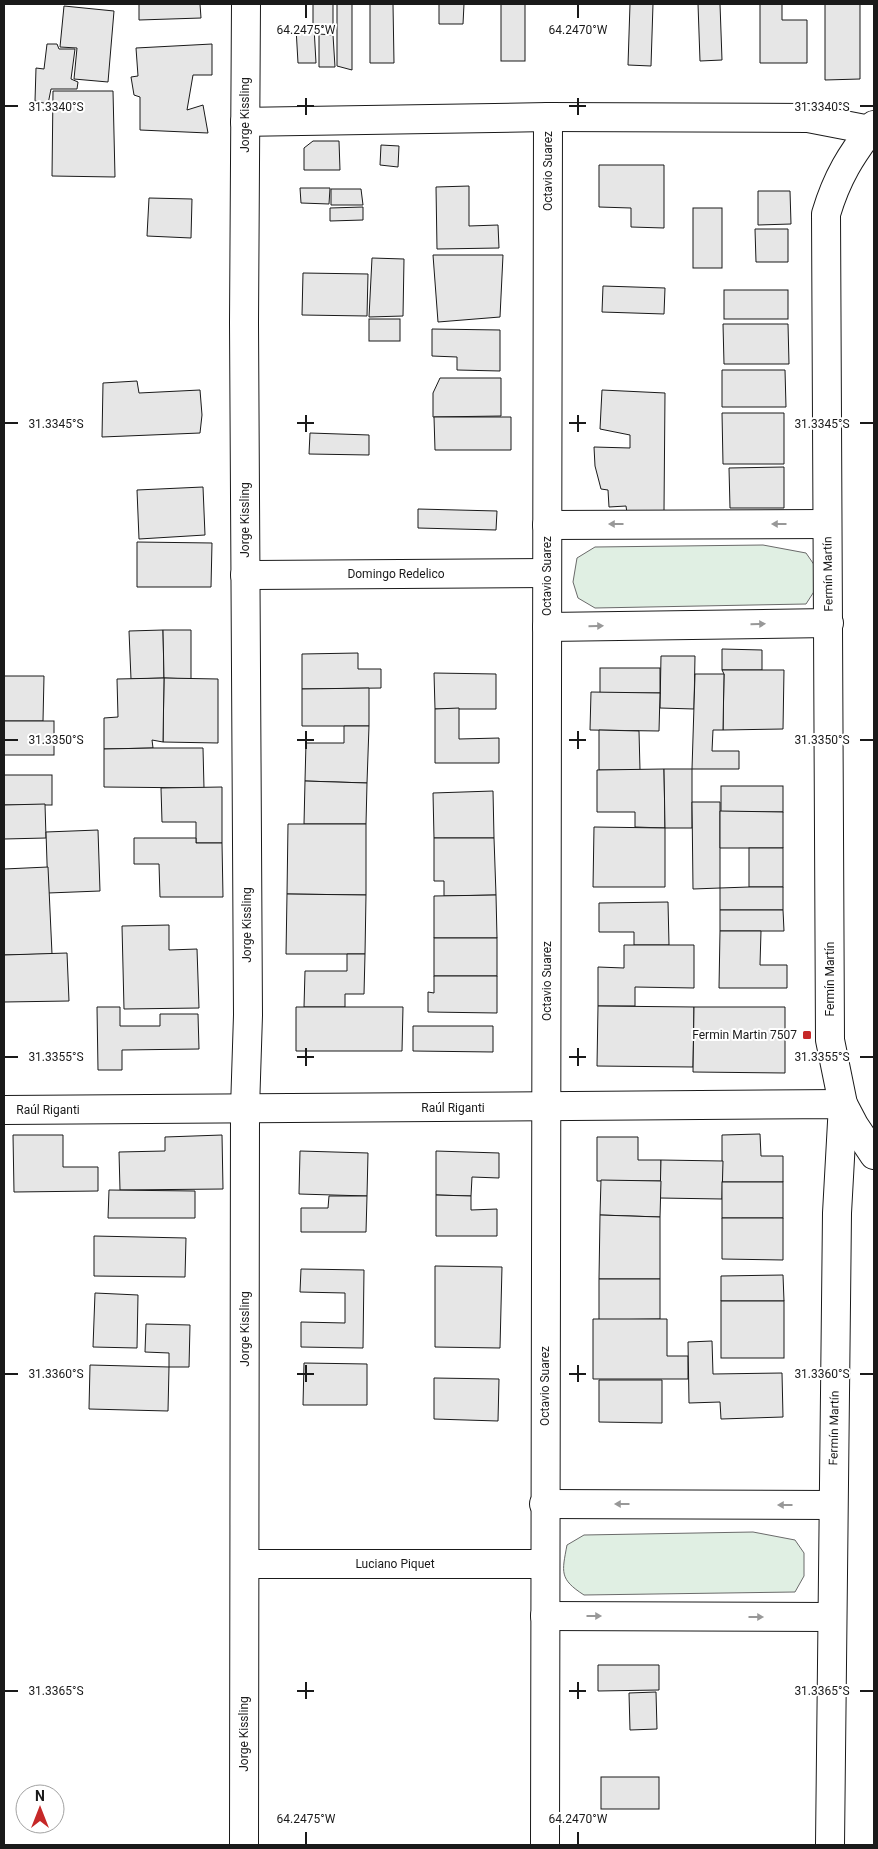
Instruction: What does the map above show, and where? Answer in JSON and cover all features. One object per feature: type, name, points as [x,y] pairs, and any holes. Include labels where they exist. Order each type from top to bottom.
[{"type":"street","name":"Jorge Kissling","points":[[244,1845],[245,1109],[248,1015],[244,333],[246,4]]},
{"type":"street","points":[[245,122],[548,117],[808,118],[872,127]]},
{"type":"street","name":"Octavio Suarez","points":[[544,1845],[548,117]]},
{"type":"street","name":"Fermín Martín","points":[[830,1845],[837,1213],[842,1104],[830,1040],[826,214],[834,188],[846,165],[872,127]]},
{"type":"street","points":[[547,525],[827,524]]},
{"type":"street","name":"Domingo Redelico","points":[[245,575],[547,573]]},
{"type":"street","points":[[547,627],[829,623]]},
{"type":"street","points":[[842,1104],[874,1155]]},
{"type":"street","name":"Raúl Riganti","points":[[4,1110],[547,1108],[842,1104]]},
{"type":"street","points":[[544,1504],[833,1505]]},
{"type":"street","name":"Luciano Piquet","points":[[245,1564],[544,1564]]},
{"type":"street","points":[[545,1616],[832,1617]]},
{"type":"green space","points":[[763,545],[806,553],[815,566],[815,590],[806,604],[595,608],[578,598],[573,582],[577,558],[595,547]]},
{"type":"green space","points":[[753,1532],[795,1540],[804,1553],[804,1576],[795,1592],[584,1595],[570,1584],[564,1574],[567,1545],[584,1535]]},
{"type":"building","points":[[139,4],[200,4],[201,18],[139,20]]},
{"type":"building","points":[[313,4],[333,4],[333,26],[313,26]]},
{"type":"building","points":[[337,4],[352,4],[352,70],[337,66]]},
{"type":"building","points":[[370,4],[393,4],[394,63],[370,63]]},
{"type":"building","points":[[439,4],[464,4],[463,24],[439,24]]},
{"type":"building","points":[[501,4],[525,4],[525,61],[501,61]]},
{"type":"building","points":[[630,4],[653,4],[651,66],[628,65]]},
{"type":"building","points":[[698,4],[720,4],[722,60],[700,61]]},
{"type":"building","points":[[760,4],[782,4],[782,20],[807,20],[807,63],[760,63]]},
{"type":"building","points":[[825,4],[860,4],[860,79],[825,80]]},
{"type":"building","points":[[64,6],[114,11],[108,82],[74,79],[77,48],[60,47]]},
{"type":"building","points":[[314,27],[316,63],[298,63],[296,28]]},
{"type":"building","points":[[319,34],[333,35],[335,67],[319,67]]},
{"type":"building","points":[[47,44],[57,44],[59,49],[75,49],[71,79],[78,82],[77,89],[51,89],[48,104],[35,101],[36,68],[44,69]]},
{"type":"building","points":[[212,44],[212,75],[193,75],[187,110],[203,105],[208,133],[140,130],[140,97],[134,95],[131,77],[138,76],[136,48]]},
{"type":"building","points":[[53,91],[113,91],[115,177],[52,176]]},
{"type":"building","points":[[313,141],[339,141],[340,170],[304,170],[304,148]]},
{"type":"building","points":[[381,145],[399,146],[398,167],[380,165]]},
{"type":"building","points":[[599,165],[664,165],[664,228],[631,227],[631,208],[599,207]]},
{"type":"building","points":[[469,186],[469,226],[498,225],[499,248],[437,249],[436,187]]},
{"type":"building","points":[[300,188],[330,188],[329,204],[301,203]]},
{"type":"building","points":[[331,189],[361,189],[363,205],[331,205]]},
{"type":"building","points":[[758,191],[790,191],[791,224],[758,225]]},
{"type":"building","points":[[149,198],[192,199],[191,238],[147,236]]},
{"type":"building","points":[[363,207],[363,220],[330,221],[330,208]]},
{"type":"building","points":[[693,208],[722,208],[722,268],[693,268]]},
{"type":"building","points":[[755,229],[788,229],[788,262],[756,262]]},
{"type":"building","points":[[433,255],[503,255],[500,317],[438,322]]},
{"type":"building","points":[[372,258],[404,259],[403,316],[369,317]]},
{"type":"building","points":[[303,273],[368,274],[367,316],[302,315]]},
{"type":"building","points":[[603,286],[665,288],[664,314],[602,312]]},
{"type":"building","points":[[724,290],[788,290],[788,319],[724,319]]},
{"type":"building","points":[[369,319],[400,319],[400,341],[369,341]]},
{"type":"building","points":[[723,324],[788,324],[789,364],[724,364]]},
{"type":"building","points":[[432,329],[500,330],[500,371],[457,370],[457,357],[432,356]]},
{"type":"building","points":[[722,370],[785,370],[786,407],[722,407]]},
{"type":"building","points":[[440,378],[501,378],[501,416],[433,417],[433,393]]},
{"type":"building","points":[[137,381],[139,393],[200,390],[202,415],[200,433],[102,437],[103,383]]},
{"type":"building","points":[[602,390],[665,393],[664,511],[627,513],[626,506],[609,507],[608,490],[601,489],[595,466],[594,447],[630,448],[630,435],[600,429]]},
{"type":"building","points":[[722,413],[784,413],[784,464],[723,464]]},
{"type":"building","points":[[434,417],[511,417],[511,450],[435,450]]},
{"type":"building","points":[[310,433],[369,435],[369,455],[309,454]]},
{"type":"building","points":[[784,467],[784,508],[730,508],[729,468]]},
{"type":"building","points":[[203,487],[205,535],[139,539],[137,490]]},
{"type":"building","points":[[418,509],[497,511],[496,530],[418,528]]},
{"type":"building","points":[[137,542],[212,543],[211,587],[137,587]]},
{"type":"building","points":[[163,630],[164,678],[131,679],[129,631]]},
{"type":"building","points":[[163,630],[191,630],[191,679],[164,678]]},
{"type":"building","points":[[722,649],[762,650],[762,670],[722,670]]},
{"type":"building","points":[[358,653],[358,669],[381,669],[381,688],[302,689],[302,654]]},
{"type":"building","points":[[661,656],[695,656],[694,709],[660,708]]},
{"type":"building","points":[[600,668],[660,668],[660,693],[600,693]]},
{"type":"building","points":[[722,670],[784,670],[783,729],[723,730],[724,674]]},
{"type":"building","points":[[434,673],[496,674],[496,709],[435,709]]},
{"type":"building","points":[[695,674],[724,674],[723,730],[713,730],[712,751],[739,751],[739,769],[692,769]]},
{"type":"building","points":[[4,676],[44,676],[43,721],[4,721]]},
{"type":"building","points":[[164,678],[218,679],[218,743],[163,742]]},
{"type":"building","points":[[164,678],[163,742],[152,740],[153,748],[104,749],[104,718],[118,717],[117,679]]},
{"type":"building","points":[[369,688],[369,726],[302,726],[302,689]]},
{"type":"building","points":[[591,692],[660,693],[659,731],[590,730]]},
{"type":"building","points":[[459,708],[459,739],[499,738],[499,763],[435,763],[435,709]]},
{"type":"building","points":[[4,721],[54,721],[54,755],[4,755]]},
{"type":"building","points":[[344,726],[369,726],[367,783],[305,781],[306,743],[344,743]]},
{"type":"building","points":[[599,730],[639,731],[640,770],[599,770]]},
{"type":"building","points":[[203,748],[204,788],[104,787],[104,749]]},
{"type":"building","points":[[664,769],[665,828],[635,827],[635,812],[597,812],[597,770]]},
{"type":"building","points":[[664,769],[692,769],[692,828],[665,828]]},
{"type":"building","points":[[4,775],[52,775],[52,805],[4,805]]},
{"type":"building","points":[[305,781],[367,783],[366,824],[304,824]]},
{"type":"building","points":[[721,786],[783,786],[783,812],[721,812]]},
{"type":"building","points":[[222,787],[222,843],[196,843],[196,822],[162,822],[161,788]]},
{"type":"building","points":[[493,791],[494,838],[434,838],[433,793]]},
{"type":"building","points":[[692,802],[720,802],[720,888],[693,889]]},
{"type":"building","points":[[45,804],[46,838],[4,839],[4,805]]},
{"type":"building","points":[[720,811],[783,812],[783,848],[720,848]]},
{"type":"building","points":[[288,824],[366,824],[366,895],[287,894]]},
{"type":"building","points":[[594,827],[665,828],[665,887],[593,887]]},
{"type":"building","points":[[98,830],[100,891],[48,893],[46,832]]},
{"type":"building","points":[[134,838],[196,838],[196,843],[222,843],[223,897],[160,897],[159,864],[134,864]]},
{"type":"building","points":[[434,838],[494,838],[496,895],[444,896],[444,881],[434,881]]},
{"type":"building","points":[[749,848],[783,848],[783,887],[749,887]]},
{"type":"building","points":[[48,867],[52,954],[4,955],[4,869]]},
{"type":"building","points":[[783,887],[783,910],[720,910],[720,888]]},
{"type":"building","points":[[287,894],[366,895],[365,954],[286,954]]},
{"type":"building","points":[[496,895],[497,938],[434,938],[434,896]]},
{"type":"building","points":[[668,902],[669,945],[634,945],[634,932],[599,932],[599,903]]},
{"type":"building","points":[[720,910],[783,910],[784,931],[720,931]]},
{"type":"building","points":[[169,925],[169,950],[197,949],[199,1008],[124,1009],[122,926]]},
{"type":"building","points":[[720,931],[761,931],[760,965],[787,965],[787,988],[719,988]]},
{"type":"building","points":[[434,938],[497,938],[497,976],[434,976]]},
{"type":"building","points":[[624,945],[694,945],[694,988],[635,987],[635,1006],[598,1006],[598,967],[624,968]]},
{"type":"building","points":[[67,953],[69,1001],[4,1002],[4,955]]},
{"type":"building","points":[[347,954],[365,954],[364,994],[345,994],[345,1007],[304,1007],[305,971],[347,971]]},
{"type":"building","points":[[434,976],[497,976],[497,1013],[428,1012],[428,992],[434,993]]},
{"type":"building","points":[[598,1006],[694,1007],[693,1067],[597,1066]]},
{"type":"building","points":[[97,1007],[120,1007],[120,1026],[160,1026],[160,1014],[198,1014],[199,1049],[122,1050],[122,1070],[98,1070]]},
{"type":"building","points":[[296,1007],[403,1007],[402,1051],[296,1051]]},
{"type":"building","points":[[694,1007],[785,1007],[785,1073],[693,1072]]},
{"type":"building","points":[[413,1026],[493,1026],[493,1052],[413,1051]]},
{"type":"building","points":[[760,1134],[761,1156],[783,1156],[783,1182],[722,1182],[722,1135]]},
{"type":"building","points":[[13,1135],[63,1135],[63,1167],[98,1167],[98,1191],[14,1192]]},
{"type":"building","points":[[222,1135],[223,1189],[120,1190],[119,1152],[165,1151],[165,1137]]},
{"type":"building","points":[[597,1137],[638,1137],[638,1160],[661,1160],[661,1181],[597,1181]]},
{"type":"building","points":[[300,1151],[368,1153],[367,1196],[299,1194]]},
{"type":"building","points":[[436,1151],[499,1153],[499,1178],[472,1177],[471,1196],[436,1195]]},
{"type":"building","points":[[661,1160],[723,1161],[722,1199],[660,1198]]},
{"type":"building","points":[[601,1180],[661,1181],[660,1217],[600,1215]]},
{"type":"building","points":[[722,1182],[783,1182],[783,1218],[722,1218]]},
{"type":"building","points":[[109,1190],[195,1191],[195,1218],[108,1218]]},
{"type":"building","points":[[436,1195],[471,1196],[471,1210],[497,1209],[497,1236],[436,1236]]},
{"type":"building","points":[[329,1196],[367,1196],[366,1232],[301,1232],[301,1208],[328,1208]]},
{"type":"building","points":[[600,1215],[660,1217],[660,1279],[599,1279]]},
{"type":"building","points":[[722,1218],[783,1218],[783,1260],[722,1259]]},
{"type":"building","points":[[94,1236],[186,1238],[185,1277],[94,1276]]},
{"type":"building","points":[[435,1266],[502,1267],[500,1348],[435,1347]]},
{"type":"building","points":[[301,1269],[364,1270],[363,1348],[301,1347],[301,1322],[345,1323],[345,1293],[300,1292]]},
{"type":"building","points":[[783,1275],[784,1301],[721,1301],[721,1276]]},
{"type":"building","points":[[599,1279],[660,1279],[660,1319],[599,1320]]},
{"type":"building","points":[[95,1293],[138,1295],[137,1348],[93,1347]]},
{"type":"building","points":[[721,1301],[784,1301],[784,1358],[721,1358]]},
{"type":"building","points":[[593,1319],[667,1319],[667,1356],[688,1356],[688,1379],[593,1379]]},
{"type":"building","points":[[146,1324],[190,1325],[189,1367],[169,1367],[169,1353],[145,1352]]},
{"type":"building","points":[[712,1341],[713,1374],[782,1373],[783,1417],[721,1419],[720,1402],[689,1403],[688,1342]]},
{"type":"building","points":[[304,1363],[367,1364],[367,1405],[303,1405]]},
{"type":"building","points":[[90,1365],[169,1367],[168,1411],[89,1409]]},
{"type":"building","points":[[434,1378],[499,1379],[498,1421],[434,1419]]},
{"type":"building","points":[[599,1380],[662,1380],[662,1423],[599,1422]]},
{"type":"building","points":[[598,1665],[659,1665],[659,1690],[598,1691]]},
{"type":"building","points":[[656,1692],[657,1729],[630,1730],[629,1693]]},
{"type":"building","points":[[601,1777],[659,1777],[659,1809],[601,1809]]},
{"type":"place","name":"Fermin Martin 7507","points":[[807,1035]]}]
